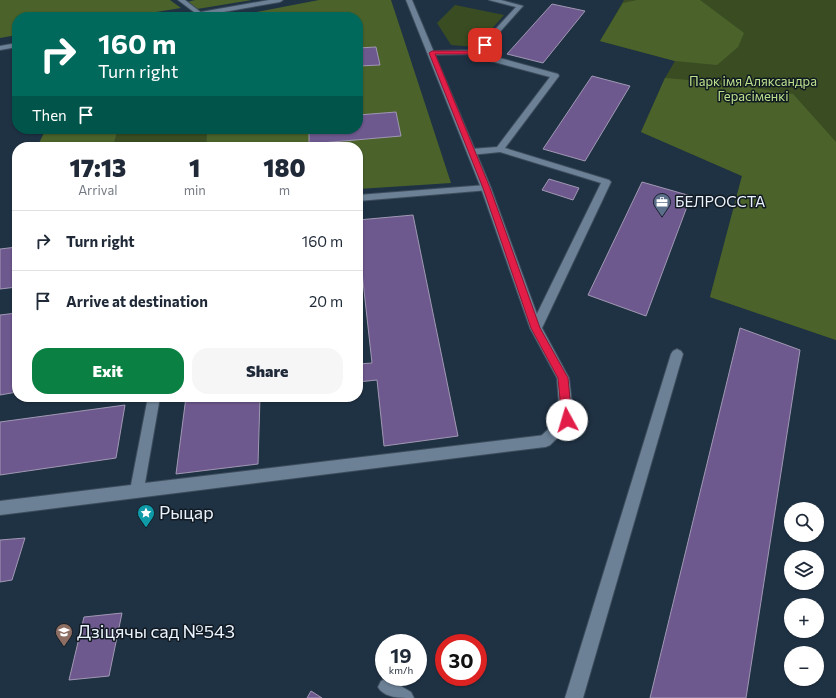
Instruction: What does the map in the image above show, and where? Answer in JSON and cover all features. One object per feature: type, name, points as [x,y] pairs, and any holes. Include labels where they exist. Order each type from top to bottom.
[{"type":"street","points":[[181,0],[197,12]]},
{"type":"street","points":[[211,12],[280,0]]},
{"type":"street","points":[[0,508],[545,441],[567,420],[563,378],[536,328],[486,188],[409,0]]},
{"type":"street","points":[[478,52],[520,6],[492,0]]},
{"type":"street","points":[[2,48],[12,47]]},
{"type":"street","points":[[432,53],[478,52],[486,57],[555,76],[500,148]]},
{"type":"street","points":[[471,152],[500,148],[606,182],[536,328]]},
{"type":"street","points":[[363,198],[486,188]]},
{"type":"street","points":[[574,698],[677,354]]},
{"type":"street","points":[[136,492],[153,402]]},
{"type":"street","points":[[387,687],[405,698]]},
{"type":"green space","points":[[0,0],[170,0],[181,8],[156,12],[12,12],[12,36],[0,38]]},
{"type":"green space","points":[[195,0],[252,0],[197,9],[187,2]]},
{"type":"green space","points":[[319,0],[391,0],[451,183],[363,189],[363,142],[333,142],[401,136],[396,112],[363,115],[363,66],[380,65],[376,47],[363,48],[363,12],[257,12]]},
{"type":"green space","name":"Парк імя Аляксандра Герасіменкі","points":[[624,0],[836,0],[836,340],[710,297],[742,176],[641,132],[665,78],[675,61],[600,41]]},
{"type":"green space","points":[[637,0],[700,0],[744,33],[738,47],[717,65],[675,61],[600,41],[623,3]]},
{"type":"green space","points":[[455,5],[504,15],[476,47],[451,45],[437,23]]},
{"type":"green space","name":"Парк імя Аляксандра Герасіменкі","points":[[665,78],[722,83],[793,94],[836,142],[836,340],[710,297],[742,176],[641,132]]},
{"type":"green space","points":[[44,134],[117,134],[114,142],[40,142]]},
{"type":"green space","points":[[117,134],[207,134],[206,142],[114,142]]},
{"type":"green space","points":[[207,134],[309,134],[310,142],[206,142]]},
{"type":"building","points":[[552,4],[585,11],[543,63],[507,54]]},
{"type":"building","points":[[376,47],[380,65],[363,66],[363,48]]},
{"type":"building","points":[[592,76],[630,86],[585,161],[543,149]]},
{"type":"building","points":[[396,112],[401,136],[332,142],[309,142],[309,134],[363,134],[363,115]]},
{"type":"building","points":[[549,179],[579,188],[573,200],[542,190]]},
{"type":"building","points":[[642,182],[691,196],[646,316],[588,295]]},
{"type":"building","points":[[413,215],[458,436],[384,446],[377,380],[363,381],[363,364],[372,363],[363,281],[363,220]]},
{"type":"building","points":[[12,248],[12,288],[0,289],[0,249]]},
{"type":"building","points":[[12,314],[12,393],[0,395],[0,315]]},
{"type":"building","points":[[740,328],[800,350],[746,698],[650,698]]},
{"type":"building","points":[[185,402],[260,402],[258,464],[176,474]]},
{"type":"building","points":[[125,405],[116,458],[0,475],[0,422]]},
{"type":"building","points":[[25,538],[12,580],[0,582],[0,540]]},
{"type":"building","points":[[122,613],[109,676],[69,680],[84,617]]},
{"type":"building","points":[[311,691],[322,698],[307,698]]},
{"type":"place","name":"БЕЛРОССТА","points":[[662,217]]},
{"type":"place","name":"Рыцар","points":[[146,528]]},
{"type":"place","name":"Дзіцячы сад №543","points":[[64,647]]},
{"type":"route","points":[[485,45],[478,52],[432,53],[486,188],[536,328],[563,378],[567,420]]}]
